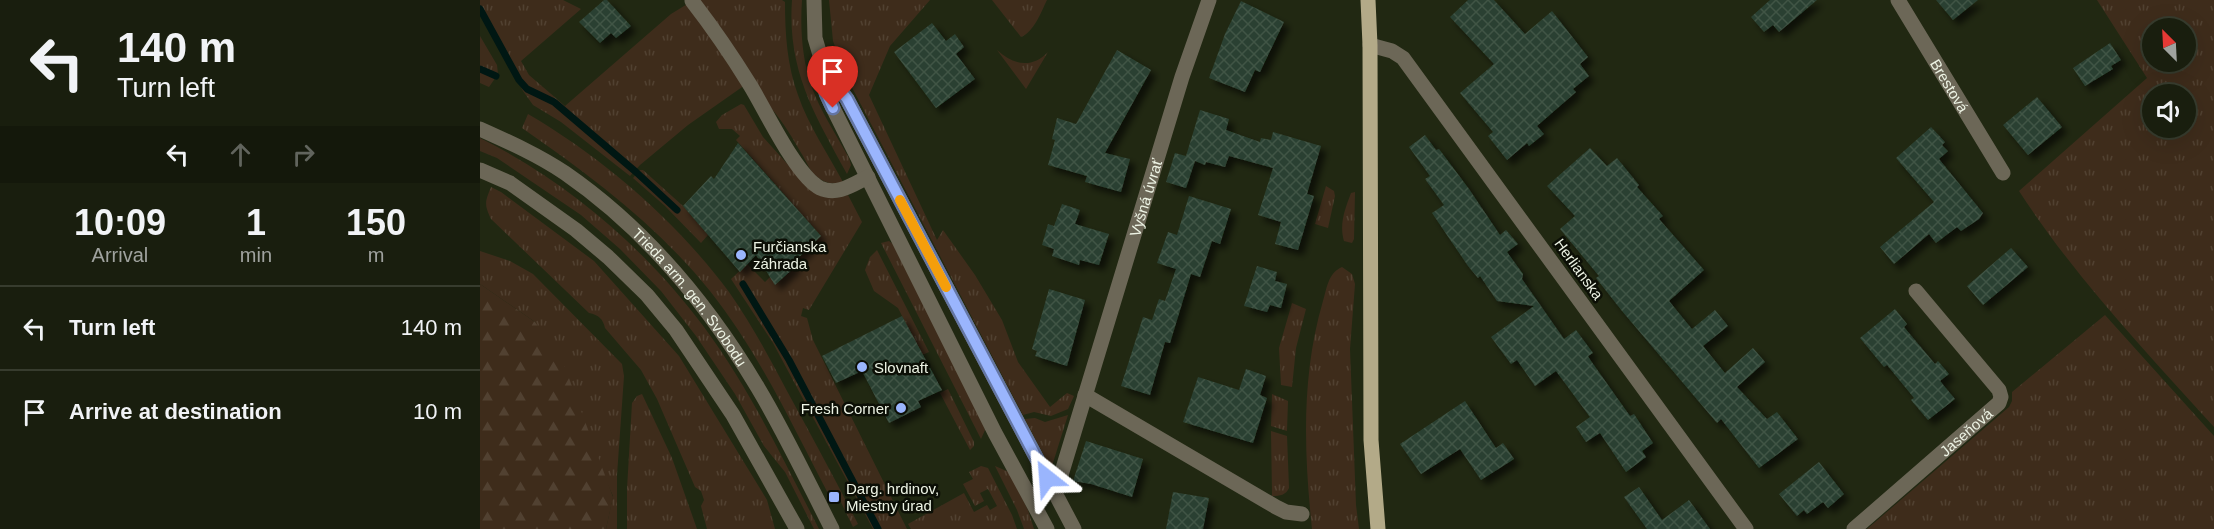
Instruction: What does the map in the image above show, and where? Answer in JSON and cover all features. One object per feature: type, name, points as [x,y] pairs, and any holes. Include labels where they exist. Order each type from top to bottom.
[{"type":"main road","points":[[1368,0],[1371,440],[1378,529]]},
{"type":"street","points":[[814,0],[815,38],[826,75],[826,93],[995,433],[1047,529]]},
{"type":"street","name":"Vyšná úvrať","points":[[1061,476],[1182,77],[1209,0]]},
{"type":"street","name":"Brestová","points":[[1898,0],[2002,172]]},
{"type":"street","points":[[692,1],[715,32],[796,162],[812,183],[832,191],[848,188],[868,177]]},
{"type":"street","name":"Herlianska","points":[[1370,45],[1392,51],[1403,58],[1746,529]]},
{"type":"street","points":[[826,75],[847,99],[1072,528]]},
{"type":"street","name":"Trieda arm. gen. Svobodu","points":[[480,129],[524,148],[563,172],[599,199],[672,267],[704,307],[759,390],[832,529]]},
{"type":"street","name":"Trieda arm. gen. Svobodu","points":[[480,170],[510,183],[576,230],[647,295],[676,330],[733,415],[795,527]]},
{"type":"street","name":"Jaseňová","points":[[1854,529],[1999,403],[2001,397],[1999,390],[1916,291]]},
{"type":"street","points":[[1085,396],[1276,507],[1286,512],[1302,514]]},
{"type":"street","points":[[1032,500],[1042,529]]},
{"type":"green space","points":[[480,0],[563,0],[581,9],[521,61],[529,75],[565,106],[671,14],[689,3],[745,85],[688,125],[630,176],[561,122],[533,105],[480,13]]},
{"type":"green space","points":[[695,0],[782,0],[785,2],[787,49],[794,84],[807,117],[843,182],[825,182],[812,172],[784,125]]},
{"type":"green space","points":[[792,0],[802,0],[802,44],[806,67],[820,106],[849,158],[851,165],[847,174],[814,112],[799,71],[794,49]]},
{"type":"green space","points":[[829,0],[930,0],[890,46],[869,95],[937,240],[943,230],[975,275],[1002,320],[1018,362],[1050,407],[1067,393],[1074,396],[1068,409],[1051,416],[1034,412],[1023,415],[846,76],[833,41]]},
{"type":"green space","points":[[992,0],[1047,0],[1030,31],[1021,37]]},
{"type":"green space","points":[[2097,0],[2214,0],[2214,427],[2087,283],[2019,191],[2147,78],[2143,72],[2196,72],[2196,18],[2142,18],[2142,70]]},
{"type":"green space","points":[[480,36],[497,65],[498,74],[489,87],[480,83]]},
{"type":"green space","points":[[997,50],[1009,59],[1022,63],[1036,61],[1048,52],[1026,89]]},
{"type":"green space","points":[[741,104],[744,105],[763,137],[801,179],[825,197],[835,198],[848,195],[862,222],[809,310],[803,308],[801,316],[807,318],[813,340],[907,529],[873,529],[773,343],[731,279],[747,264],[765,282],[770,277],[777,283],[796,267],[793,262],[821,236],[736,140],[740,136],[732,129],[719,129],[716,122],[722,115]]},
{"type":"green space","points":[[528,114],[584,151],[638,193],[686,241],[729,292],[760,340],[858,524],[853,527],[838,496],[831,499],[761,366],[710,291],[668,244],[622,203],[573,164],[522,128]]},
{"type":"green space","points":[[480,138],[544,175],[603,220],[657,271],[681,298],[704,327],[736,375],[766,426],[819,529],[814,529],[785,472],[764,446],[735,394],[696,336],[661,291],[620,249],[581,215],[497,158],[480,151]]},
{"type":"green space","points":[[640,170],[643,170],[683,206],[708,235],[701,243],[665,206],[633,178]]},
{"type":"green space","points":[[1326,186],[1334,191],[1335,196],[1328,228],[1315,224]]},
{"type":"green space","points":[[491,187],[594,261],[679,356],[767,500],[775,529],[707,529],[701,506],[704,500],[701,491],[695,487],[657,399],[641,370],[605,328],[600,318],[589,313],[491,219],[486,203]]},
{"type":"green space","points":[[1355,192],[1352,243],[1344,241],[1342,223],[1351,193]]},
{"type":"green space","points":[[889,241],[893,244],[983,421],[985,430],[981,439],[881,243]]},
{"type":"green space","points":[[877,250],[929,352],[922,355],[898,308],[874,291],[865,270],[870,257]]},
{"type":"green space","points":[[480,251],[510,261],[533,274],[622,364],[624,376],[617,475],[617,529],[606,529],[613,496],[535,322],[480,284]]},
{"type":"green space","points":[[1342,267],[1352,274],[1355,284],[1350,349],[1359,529],[1312,529],[1306,443],[1311,358],[1327,286],[1334,273]]},
{"type":"green space","points":[[480,284],[535,322],[563,362],[613,497],[606,529],[480,529]]},
{"type":"green space","points":[[1292,303],[1306,309],[1296,348],[1292,387],[1281,385],[1279,348]]},
{"type":"green space","points":[[2105,315],[2214,436],[2214,529],[1867,529],[2009,407],[2012,392]]},
{"type":"green space","points":[[948,389],[974,442],[970,450],[940,393]]},
{"type":"green space","points":[[642,394],[672,458],[697,529],[627,529],[632,403],[637,396]]},
{"type":"green space","points":[[1272,394],[1288,401],[1287,431],[1271,426]]},
{"type":"green space","points":[[1068,415],[1051,469],[1025,419],[1035,418],[1045,422]]},
{"type":"green space","points":[[1271,431],[1287,436],[1289,488],[1284,494],[1278,496],[1272,496]]},
{"type":"green space","points":[[981,466],[988,468],[1017,529],[911,529],[908,524],[964,493],[974,512],[987,505],[990,510],[997,506],[988,489],[980,493],[984,501],[975,506],[963,484],[973,479],[969,472]]},
{"type":"green space","points":[[995,466],[1009,472],[1028,510],[1034,529],[1024,529]]},
{"type":"building","points":[[604,0],[607,0],[631,26],[616,38],[611,33],[600,43],[579,22]]},
{"type":"building","points":[[1468,0],[1494,0],[1525,34],[1552,11],[1588,57],[1580,64],[1589,76],[1573,89],[1576,92],[1537,126],[1544,134],[1529,146],[1527,143],[1507,160],[1488,136],[1493,132],[1460,93],[1494,64],[1450,17]]},
{"type":"building","points":[[1770,0],[1817,0],[1779,32],[1773,25],[1764,32],[1751,17]]},
{"type":"building","points":[[1936,0],[1978,0],[1953,20]]},
{"type":"building","points":[[1241,1],[1284,22],[1260,72],[1255,70],[1245,92],[1209,78],[1225,34]]},
{"type":"building","points":[[932,23],[946,41],[955,34],[964,47],[956,54],[975,79],[936,108],[894,52]]},
{"type":"building","points":[[2110,43],[2121,60],[2111,66],[2113,69],[2085,86],[2073,68]]},
{"type":"building","points":[[1117,50],[1151,70],[1105,153],[1130,159],[1121,192],[1085,182],[1087,176],[1048,165],[1055,140],[1052,139],[1057,118],[1076,124]]},
{"type":"building","points":[[2037,97],[2062,127],[2028,155],[2003,125]]},
{"type":"building","points":[[1200,110],[1229,119],[1226,130],[1260,142],[1261,138],[1271,140],[1273,132],[1321,146],[1307,194],[1314,196],[1298,250],[1275,244],[1281,222],[1258,215],[1273,168],[1229,156],[1225,167],[1206,162],[1205,165],[1195,161],[1186,188],[1166,182],[1175,153],[1186,156]]},
{"type":"building","points":[[1931,127],[1945,142],[1942,145],[1948,151],[1939,159],[1983,213],[1979,219],[1961,231],[1957,227],[1936,243],[1929,234],[1894,264],[1880,247],[1934,202],[1896,158]]},
{"type":"building","points":[[1425,135],[1436,150],[1439,149],[1469,189],[1500,235],[1506,230],[1518,244],[1507,252],[1523,274],[1522,279],[1564,339],[1576,330],[1593,353],[1588,356],[1591,361],[1630,416],[1634,414],[1653,443],[1642,451],[1646,457],[1626,472],[1600,433],[1586,442],[1576,427],[1590,417],[1556,371],[1535,386],[1517,360],[1511,364],[1491,337],[1534,306],[1497,301],[1480,276],[1478,278],[1468,266],[1432,213],[1444,205],[1425,179],[1430,176],[1409,147]]},
{"type":"building","points":[[738,143],[821,236],[793,263],[796,266],[775,285],[756,255],[740,272],[683,206],[711,176],[714,179]]},
{"type":"building","points":[[1590,148],[1607,166],[1617,158],[1639,185],[1637,187],[1663,216],[1659,219],[1704,270],[1669,301],[1692,329],[1715,310],[1728,326],[1703,346],[1725,373],[1753,348],[1765,362],[1737,387],[1767,419],[1777,412],[1798,439],[1759,468],[1721,419],[1717,423],[1622,311],[1596,278],[1599,276],[1560,229],[1575,216],[1547,186]]},
{"type":"building","points":[[1189,196],[1231,209],[1220,244],[1212,241],[1200,277],[1191,274],[1170,343],[1165,342],[1150,395],[1121,386],[1143,317],[1152,320],[1159,299],[1165,301],[1176,269],[1157,263],[1168,232],[1177,235]]},
{"type":"building","points":[[1062,204],[1080,210],[1075,224],[1109,234],[1099,265],[1080,260],[1079,265],[1052,256],[1054,249],[1042,245],[1048,224],[1054,226]]},
{"type":"building","points":[[2011,248],[2028,267],[1983,305],[1967,286]]},
{"type":"building","points":[[1257,266],[1277,272],[1275,281],[1287,284],[1281,308],[1270,305],[1267,312],[1244,306]]},
{"type":"building","points":[[1049,289],[1085,300],[1067,366],[1035,356],[1037,351],[1032,349]]},
{"type":"building","points":[[1895,309],[1907,324],[1904,327],[1935,364],[1938,361],[1949,374],[1940,381],[1955,399],[1928,420],[1911,400],[1914,398],[1887,365],[1884,367],[1860,338]]},
{"type":"building","name":"Slovnaft","points":[[902,316],[942,390],[918,401],[921,407],[889,423],[862,371],[836,383],[822,356]]},
{"type":"building","points":[[1246,369],[1266,376],[1260,395],[1267,398],[1253,443],[1183,422],[1198,377],[1239,390]]},
{"type":"building","points":[[1465,401],[1496,448],[1503,443],[1514,459],[1481,480],[1460,449],[1421,474],[1400,444]]},
{"type":"building","points":[[1086,441],[1143,459],[1132,497],[1091,484],[1073,481]]},
{"type":"building","points":[[1819,462],[1844,494],[1828,508],[1823,502],[1807,514],[1804,510],[1797,516],[1779,494]]},
{"type":"building","points":[[1639,487],[1662,520],[1689,500],[1710,529],[1647,529],[1624,497]]},
{"type":"building","points":[[1173,492],[1209,498],[1203,529],[1166,529]]},
{"type":"waterway","points":[[480,9],[519,80],[527,89],[554,102],[677,210]]},
{"type":"waterway","points":[[480,69],[496,76]]},
{"type":"waterway","points":[[743,284],[789,360],[878,529]]},
{"type":"slow traffic","points":[[900,200],[946,287]]},
{"type":"place","name":"Furčianska záhrada","points":[[741,255]]},
{"type":"place","name":"Slovnaft","points":[[862,367]]},
{"type":"place","name":"Fresh Corner","points":[[901,408]]},
{"type":"place","name":"Darg. hrdinov, Miestny úrad","points":[[834,497]]},
{"type":"route","points":[[833,108],[826,93],[826,75],[847,99],[1047,478]]}]
